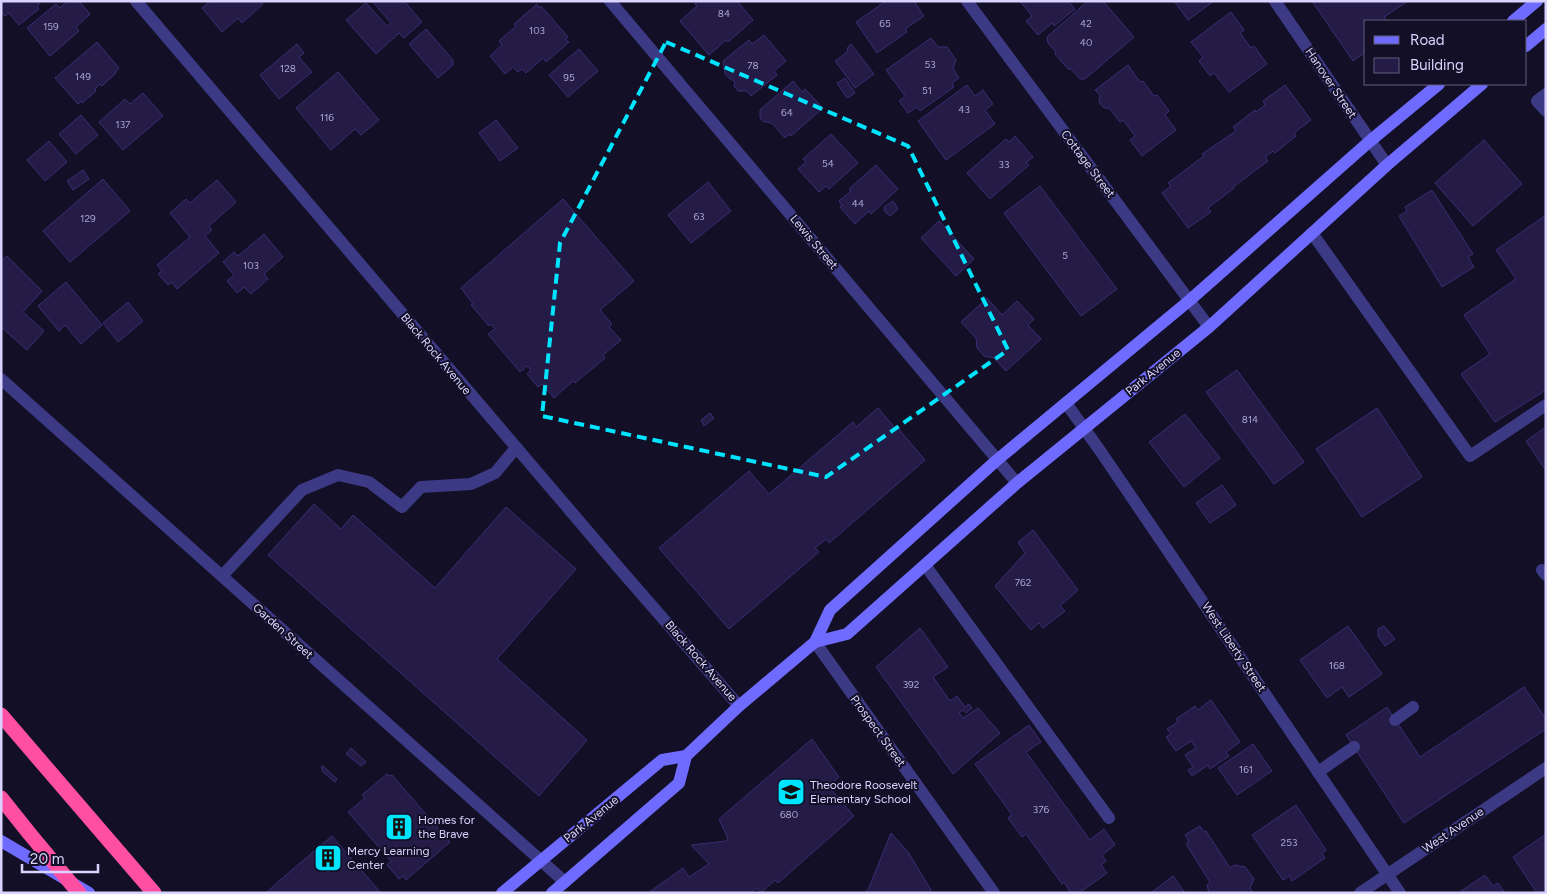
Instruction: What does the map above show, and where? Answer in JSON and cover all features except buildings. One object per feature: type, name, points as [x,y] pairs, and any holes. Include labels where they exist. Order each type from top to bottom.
[{"type":"highway","points":[[1,715],[154,893]]},
{"type":"highway","points":[[1,798],[79,893]]},
{"type":"highway","points":[[29,833],[74,893]]},
{"type":"main road","points":[[1515,20],[1537,1]]},
{"type":"main road","points":[[1527,45],[1546,29]]},
{"type":"main road","name":"Park Avenue","points":[[502,893],[662,760],[686,756],[739,706],[814,642],[830,610],[997,460],[1190,300],[1370,141],[1438,85]]},
{"type":"main road","name":"Park Avenue","points":[[814,642],[847,634],[1017,483],[1210,327],[1387,165],[1481,85]]},
{"type":"main road","points":[[552,893],[679,783],[686,756]]},
{"type":"main road","points":[[1,841],[89,893]]},
{"type":"street","name":"Black Rock Avenue","points":[[136,1],[516,448],[739,706]]},
{"type":"street","name":"Lewis Street","points":[[610,1],[1017,483]]},
{"type":"street","name":"Cottage Street","points":[[967,1],[1210,327]]},
{"type":"street","name":"Hanover Street","points":[[1275,1],[1387,165]]},
{"type":"street","points":[[1546,94],[1538,101],[1546,111]]},
{"type":"street","points":[[1312,233],[1470,456],[1546,405]]},
{"type":"street","name":"Garden Street","points":[[1,379],[565,882]]},
{"type":"street","name":"West Liberty Street","points":[[1066,403],[1400,893]]},
{"type":"street","points":[[222,576],[302,490],[338,475],[368,482],[402,507],[421,487],[447,487],[471,484],[495,473],[516,448]]},
{"type":"street","points":[[925,565],[1109,818]]},
{"type":"street","name":"Prospect Street","points":[[814,642],[994,893]]},
{"type":"street","points":[[1395,720],[1414,707]]},
{"type":"street","points":[[1318,772],[1354,748]]},
{"type":"street","name":"West Avenue","points":[[1360,893],[1546,768]]},
{"type":"highlighted area","points":[[666,42],[908,146],[1008,350],[826,477],[542,416],[560,243]]},
{"type":"place","name":"Theodore Roosevelt Elementary School","points":[[791,792]]},
{"type":"place","name":"Homes for the Brave","points":[[399,827]]},
{"type":"place","name":"Mercy Learning Center","points":[[328,858]]}]
